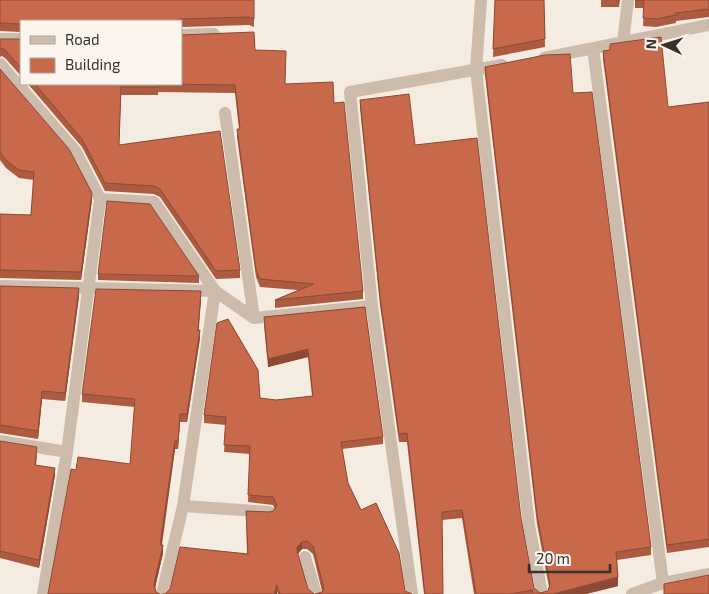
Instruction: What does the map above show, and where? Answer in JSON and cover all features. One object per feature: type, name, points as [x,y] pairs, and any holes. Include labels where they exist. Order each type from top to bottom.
[{"type":"street","points":[[481,0],[476,70],[529,525],[542,594]]},
{"type":"street","points":[[623,42],[628,0]]},
{"type":"street","points":[[534,59],[709,25]]},
{"type":"street","points":[[182,35],[230,34]]},
{"type":"street","points":[[0,40],[20,39]]},
{"type":"street","points":[[593,48],[663,583]]},
{"type":"street","points":[[412,594],[372,306],[350,92],[515,63]]},
{"type":"street","points":[[0,64],[76,152],[100,199],[67,452],[43,594]]},
{"type":"street","points":[[225,113],[254,318]]},
{"type":"street","points":[[100,199],[154,202],[214,292],[254,318],[372,306]]},
{"type":"street","points":[[0,286],[88,286],[214,292]]},
{"type":"street","points":[[162,594],[183,506],[214,292]]},
{"type":"street","points":[[0,441],[67,452]]},
{"type":"street","points":[[183,506],[269,512]]},
{"type":"street","points":[[304,557],[316,594]]},
{"type":"street","points":[[640,593],[663,583],[709,574]]},
{"type":"building","points":[[0,0],[254,0],[254,19],[249,17],[179,20],[20,20],[20,24],[0,23]]},
{"type":"building","points":[[495,0],[544,0],[545,39],[493,49]]},
{"type":"building","points":[[644,0],[709,0],[709,9],[676,13],[676,15],[656,19],[643,18]]},
{"type":"building","points":[[254,32],[255,50],[286,51],[285,84],[333,82],[334,103],[344,102],[363,291],[275,300],[314,284],[260,279],[256,270],[237,129],[240,129],[235,85],[182,84],[182,35]]},
{"type":"building","points":[[661,37],[668,107],[709,102],[709,539],[667,545],[603,51],[610,50],[610,44]]},
{"type":"building","points":[[0,39],[20,39],[20,67],[6,51],[2,48],[0,49]]},
{"type":"building","points":[[570,54],[573,93],[592,92],[651,547],[616,552],[618,577],[553,594],[533,594],[532,590],[511,594],[476,594],[462,510],[442,512],[443,594],[425,594],[407,433],[399,434],[380,297],[360,100],[409,94],[415,145],[477,138],[521,518],[534,588],[540,593],[548,591],[550,584],[537,515],[485,67],[545,55]]},
{"type":"building","points":[[0,69],[69,149],[92,193],[81,272],[0,270],[0,214],[31,215],[34,172],[19,170],[6,160],[0,152]]},
{"type":"building","points":[[36,85],[158,85],[158,87],[121,87],[119,145],[220,131],[240,270],[216,271],[160,189],[154,186],[105,183],[82,139]]},
{"type":"building","points":[[107,201],[150,204],[199,276],[98,274]]},
{"type":"building","points":[[0,286],[79,288],[65,393],[42,391],[38,431],[0,425]]},
{"type":"building","points":[[96,289],[201,291],[198,331],[200,330],[187,414],[180,414],[178,441],[175,441],[160,545],[163,545],[154,584],[156,592],[160,594],[48,594],[71,469],[76,470],[78,457],[130,464],[135,399],[82,394]]},
{"type":"building","points":[[365,307],[383,437],[341,442],[348,483],[361,510],[376,503],[399,553],[405,591],[412,594],[315,594],[322,592],[324,589],[313,546],[307,541],[302,542],[297,547],[297,551],[308,589],[314,594],[280,594],[277,585],[274,594],[165,594],[170,589],[180,547],[248,554],[246,511],[269,512],[273,511],[277,505],[273,497],[248,495],[250,446],[224,445],[226,417],[204,415],[217,323],[228,319],[258,370],[260,398],[276,400],[313,396],[308,349],[268,359],[264,317]]},
{"type":"building","points":[[0,441],[37,447],[35,465],[55,468],[39,560],[0,551]]},
{"type":"building","points":[[709,575],[709,594],[664,594],[664,584]]}]
